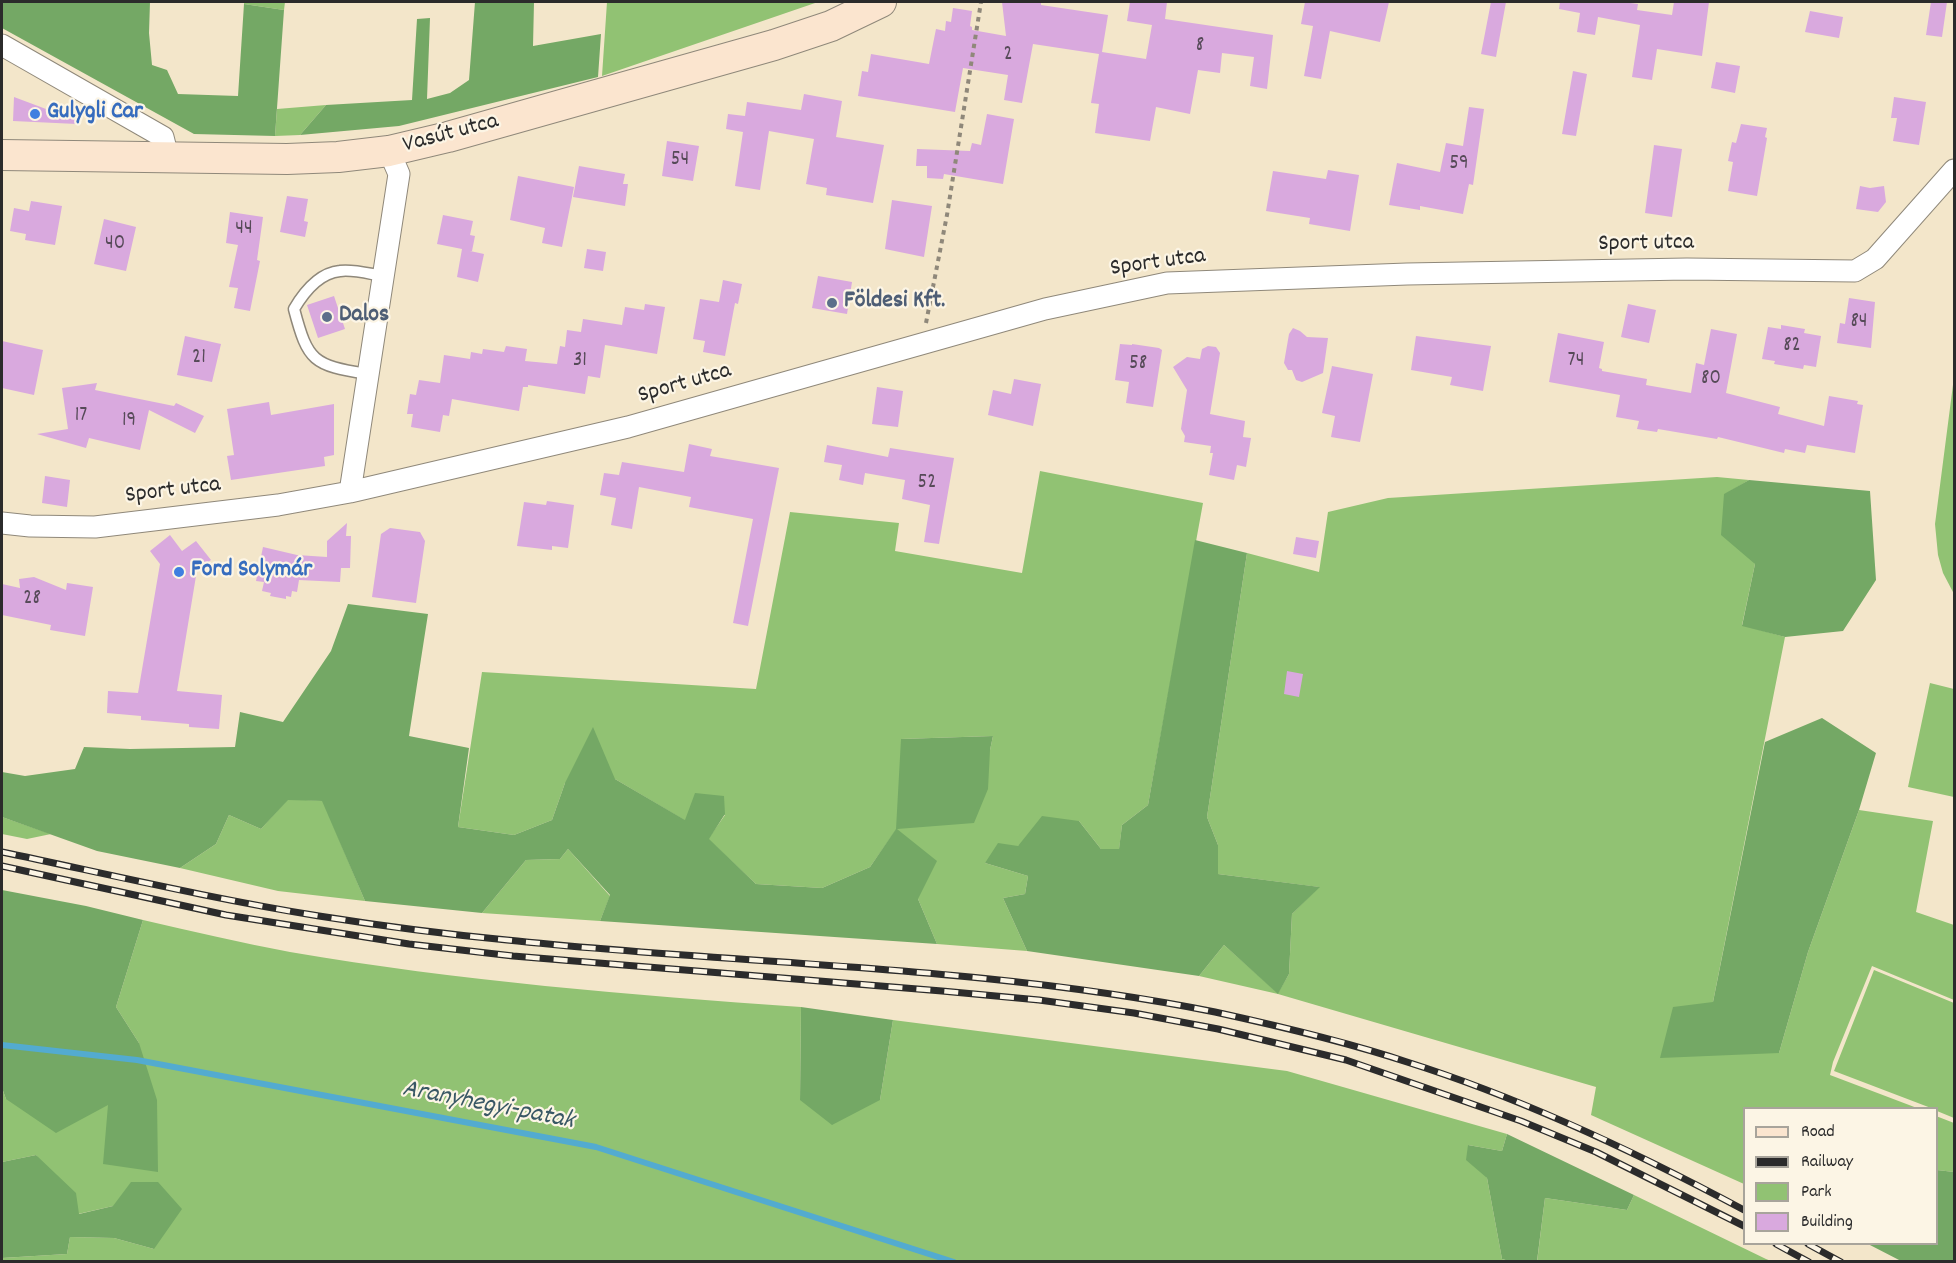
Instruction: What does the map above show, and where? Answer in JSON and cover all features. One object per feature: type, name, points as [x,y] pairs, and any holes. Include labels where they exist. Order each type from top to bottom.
[{"type":"street","name":"Vasút utca","points":[[2,155],[338,157],[389,151],[448,137],[785,42],[831,27],[881,2]]},
{"type":"street","points":[[2,45],[163,137],[168,157]]},
{"type":"street","points":[[350,492],[399,174],[389,151]]},
{"type":"street","name":"Sport utca","points":[[2,523],[95,527],[278,505],[350,492],[628,427],[1045,309],[1167,283],[1395,275],[1687,269],[1855,271],[1875,260],[1954,170]]},
{"type":"lane","points":[[367,374],[342,369],[315,359],[303,343],[294,309],[318,279],[340,271],[383,276]]},
{"type":"path","points":[[926,344],[923,336],[947,215],[981,2]]},
{"type":"green space","points":[[2,2],[150,2],[149,33],[152,65],[167,70],[178,94],[238,96],[244,4],[284,10],[275,136],[194,134],[2,28]]},
{"type":"green space","points":[[244,2],[285,2],[284,10],[244,4]]},
{"type":"green space","points":[[475,2],[534,2],[533,46],[601,34],[598,77],[399,126],[300,135],[326,105],[412,100],[417,19],[430,18],[427,99],[450,93],[469,80]]},
{"type":"green space","points":[[607,2],[818,2],[602,76]]},
{"type":"green space","points":[[326,105],[300,135],[275,136],[277,109]]},
{"type":"green space","points":[[1954,377],[1954,594],[1943,573],[1938,555],[1935,524]]},
{"type":"green space","points":[[1040,471],[1203,503],[1148,805],[1122,825],[1119,850],[1101,849],[1079,821],[1018,846],[985,863],[1028,876],[1025,894],[1003,898],[1027,951],[937,944],[918,899],[896,830],[870,867],[822,888],[756,884],[708,839],[725,815],[686,821],[615,779],[565,783],[552,820],[514,835],[458,827],[482,672],[756,689],[790,512],[899,523],[895,551],[1022,573]],"holes":[[[993,736],[990,750],[901,739]]]},
{"type":"green space","points":[[1717,477],[1749,480],[1724,495],[1755,564],[1742,625],[1785,637],[1713,1002],[1779,1053],[1808,952],[1859,810],[1933,821],[1916,912],[1954,925],[1954,1000],[1872,966],[1833,1062],[1830,1075],[1914,1107],[1743,1107],[1743,1184],[1591,1115],[1596,1087],[1278,994],[1199,976],[1224,945],[1278,993],[1289,974],[1292,914],[1319,887],[1218,874],[1218,845],[1207,817],[1247,553],[1319,572],[1328,512],[1388,498]]},
{"type":"green space","points":[[1749,480],[1870,491],[1876,580],[1843,631],[1785,637],[1742,626],[1755,564],[1721,535],[1724,494]]},
{"type":"green space","points":[[1195,540],[1247,553],[1207,817],[1218,845],[1218,874],[1320,887],[1292,914],[1289,974],[1278,994],[1224,945],[1199,976],[1027,951],[1003,898],[1025,894],[1028,876],[985,863],[998,843],[1018,846],[1042,816],[1079,821],[1101,849],[1119,849],[1122,825],[1148,805]]},
{"type":"green space","points":[[348,604],[428,614],[409,736],[469,748],[458,827],[514,835],[552,820],[565,783],[593,727],[615,779],[685,820],[695,793],[724,796],[725,814],[709,839],[756,884],[822,888],[870,867],[896,829],[901,739],[993,736],[988,789],[974,823],[897,829],[937,861],[918,899],[937,944],[600,921],[610,895],[568,849],[560,859],[526,860],[482,913],[365,901],[322,801],[288,800],[261,829],[229,815],[216,844],[180,868],[97,851],[2,817],[2,772],[25,776],[75,769],[84,747],[130,749],[235,747],[240,712],[283,722],[331,651]]},
{"type":"green space","points":[[1930,683],[1954,689],[1954,797],[1908,787]]},
{"type":"green space","points":[[1822,718],[1876,753],[1859,810],[1808,952],[1779,1053],[1660,1058],[1673,1007],[1713,1002],[1765,742]]},
{"type":"green space","points":[[288,799],[323,801],[365,901],[278,891],[180,868],[216,844],[229,815],[261,829]]},
{"type":"green space","points":[[2,817],[51,834],[27,839],[2,834]]},
{"type":"green space","points":[[568,849],[610,896],[600,921],[482,913],[526,860],[560,859]]},
{"type":"green space","points":[[2,890],[86,906],[143,920],[116,1007],[139,1043],[157,1100],[158,1172],[103,1164],[108,1105],[56,1133],[6,1099],[2,1088]]},
{"type":"green space","points":[[143,920],[290,952],[417,971],[609,992],[801,1007],[800,1100],[880,1100],[893,1020],[1287,1071],[1507,1134],[1502,1151],[1468,1145],[1487,1178],[1502,1259],[1509,1261],[2,1261],[2,1258],[67,1254],[70,1237],[114,1238],[154,1249],[113,1206],[78,1214],[36,1155],[2,1162],[2,1088],[6,1099],[139,1043],[116,1007]]},
{"type":"green space","points":[[1874,970],[1954,1003],[1954,1118],[1938,1111],[1938,1107],[1928,1107],[1834,1071]]},
{"type":"green space","points":[[801,1007],[893,1020],[880,1100],[832,1125],[800,1100]]},
{"type":"green space","points":[[1938,1117],[1954,1123],[1954,1172],[1938,1170]]},
{"type":"green space","points":[[1507,1134],[1634,1195],[1627,1210],[1545,1198],[1537,1261],[1502,1259],[1487,1178],[1466,1160],[1468,1145],[1502,1151]]},
{"type":"green space","points":[[36,1155],[76,1193],[79,1214],[113,1206],[131,1182],[158,1182],[182,1209],[154,1249],[114,1238],[70,1237],[67,1254],[2,1258],[2,1162]]},
{"type":"green space","points":[[1938,1170],[1954,1172],[1954,1261],[1901,1261],[1870,1245],[1938,1245]]},
{"type":"green space","points":[[1634,1195],[1771,1261],[1537,1262],[1545,1198],[1627,1210]]},
{"type":"building","points":[[1002,2],[1041,2],[1041,5],[1108,15],[1102,52],[1146,59],[1152,25],[1127,21],[1130,2],[1167,2],[1165,19],[1273,35],[1267,89],[1250,86],[1254,57],[1222,53],[1220,73],[1198,70],[1190,114],[1156,107],[1150,141],[1095,133],[1099,104],[1091,103],[1099,54],[1033,44],[1022,103],[1004,100],[1008,75],[963,68],[955,112],[858,96],[862,71],[868,72],[871,54],[929,64],[936,29],[945,31],[946,21],[951,22],[953,8],[972,11],[970,26],[972,30],[1006,36]]},
{"type":"building","points":[[1305,2],[1389,2],[1380,42],[1330,31],[1321,79],[1304,76],[1313,26],[1301,24]]},
{"type":"building","points":[[1491,2],[1506,2],[1496,57],[1481,54]]},
{"type":"building","points":[[1560,2],[1623,2],[1638,4],[1637,10],[1672,15],[1674,2],[1709,2],[1702,56],[1657,49],[1652,80],[1632,77],[1640,25],[1598,17],[1595,35],[1577,32],[1580,13],[1559,9]]},
{"type":"building","points":[[1931,2],[1947,2],[1942,37],[1926,35]]},
{"type":"building","points":[[1810,11],[1843,17],[1839,38],[1805,32]]},
{"type":"building","points":[[1716,62],[1740,66],[1735,93],[1711,88]]},
{"type":"building","points":[[1573,71],[1587,74],[1576,136],[1562,134]]},
{"type":"building","points":[[804,94],[842,101],[836,137],[884,145],[873,203],[826,195],[827,188],[806,184],[814,139],[769,131],[760,190],[735,186],[743,132],[726,129],[728,114],[745,116],[747,102],[801,110]]},
{"type":"building","points":[[14,97],[78,121],[77,124],[13,121]]},
{"type":"building","points":[[1894,97],[1926,102],[1919,145],[1893,141],[1897,118],[1891,118]]},
{"type":"building","points":[[1469,107],[1484,109],[1473,185],[1469,184],[1463,214],[1420,206],[1420,210],[1389,205],[1397,163],[1440,172],[1446,143],[1463,146]]},
{"type":"building","points":[[987,114],[1014,119],[1003,184],[944,174],[943,179],[927,178],[927,166],[916,166],[917,149],[970,151],[972,143],[981,145]]},
{"type":"building","points":[[1741,124],[1767,128],[1757,196],[1728,191],[1733,162],[1728,161],[1732,142],[1736,143]]},
{"type":"building","points":[[667,141],[699,146],[693,181],[662,176]]},
{"type":"building","points":[[1654,145],[1682,149],[1672,217],[1645,213]]},
{"type":"building","points":[[579,166],[625,174],[623,184],[628,184],[625,206],[573,197]]},
{"type":"building","points":[[1328,170],[1359,175],[1350,231],[1309,224],[1310,218],[1266,211],[1273,171],[1326,179]]},
{"type":"building","points":[[518,176],[574,187],[562,247],[542,243],[545,228],[510,220]]},
{"type":"building","points":[[1860,186],[1870,188],[1884,186],[1886,202],[1878,212],[1856,209]]},
{"type":"building","points":[[287,196],[308,199],[304,221],[308,222],[305,237],[280,232]]},
{"type":"building","points":[[892,200],[932,206],[924,257],[885,249]]},
{"type":"building","points":[[31,201],[62,206],[55,245],[25,240],[26,234],[10,231],[14,208],[29,211]]},
{"type":"building","points":[[230,212],[263,217],[257,260],[260,261],[250,311],[234,308],[238,288],[229,287],[238,245],[226,243]]},
{"type":"building","points":[[443,215],[473,221],[470,235],[475,236],[472,251],[470,251],[484,254],[478,282],[457,277],[462,249],[437,244]]},
{"type":"building","points":[[104,219],[136,227],[126,271],[94,264]]},
{"type":"building","points":[[587,249],[606,252],[603,271],[584,268]]},
{"type":"building","points":[[818,276],[852,282],[847,314],[812,308]]},
{"type":"building","points":[[723,280],[742,284],[738,304],[735,303],[725,356],[703,352],[705,341],[693,339],[700,299],[719,302]]},
{"type":"building","points":[[334,296],[345,329],[318,338],[307,305]]},
{"type":"building","points":[[1849,298],[1875,302],[1871,348],[1837,343],[1840,323],[1845,324]]},
{"type":"building","points":[[645,304],[665,307],[657,354],[605,345],[600,378],[588,376],[585,394],[528,385],[528,387],[523,387],[519,411],[452,399],[449,416],[443,415],[440,432],[411,427],[413,414],[407,414],[410,394],[416,395],[419,380],[440,383],[444,355],[470,359],[471,352],[482,354],[483,349],[504,352],[506,346],[527,349],[525,361],[557,364],[560,346],[565,347],[567,330],[581,332],[583,319],[622,325],[625,307],[644,310]]},
{"type":"building","points":[[1628,304],[1656,310],[1649,343],[1621,337]]},
{"type":"building","points":[[1781,325],[1805,329],[1804,333],[1821,336],[1816,367],[1804,365],[1803,369],[1774,364],[1775,361],[1762,359],[1768,327],[1781,329]]},
{"type":"building","points":[[1293,328],[1307,337],[1328,338],[1323,373],[1302,382],[1296,380],[1292,370],[1288,370],[1284,363],[1289,334]]},
{"type":"building","points":[[1711,329],[1737,334],[1726,393],[1780,407],[1778,414],[1824,426],[1829,396],[1858,401],[1857,404],[1863,405],[1855,453],[1807,445],[1805,453],[1785,449],[1784,453],[1718,437],[1717,439],[1658,429],[1657,432],[1637,429],[1639,421],[1616,417],[1620,395],[1549,382],[1558,333],[1604,342],[1599,368],[1602,371],[1647,379],[1646,385],[1691,393],[1696,363],[1704,365]]},
{"type":"building","points":[[185,336],[221,344],[212,382],[177,375]]},
{"type":"building","points":[[1416,336],[1491,346],[1483,391],[1450,385],[1452,377],[1411,370]]},
{"type":"building","points":[[2,341],[43,350],[34,395],[2,388]]},
{"type":"building","points":[[1120,344],[1162,350],[1153,407],[1126,403],[1129,382],[1115,380]]},
{"type":"building","points":[[1208,346],[1216,347],[1220,353],[1210,414],[1245,421],[1243,437],[1251,438],[1246,467],[1237,465],[1234,480],[1209,475],[1213,453],[1210,453],[1211,446],[1184,442],[1185,436],[1181,429],[1187,390],[1173,367],[1187,357],[1200,359],[1202,349]]},
{"type":"building","points":[[1332,366],[1373,374],[1360,442],[1331,437],[1335,416],[1322,413]]},
{"type":"building","points":[[1014,379],[1041,384],[1033,426],[988,415],[993,390],[1011,394]]},
{"type":"building","points":[[97,383],[95,390],[174,406],[176,403],[204,416],[195,433],[149,410],[140,450],[89,438],[86,448],[37,434],[68,429],[62,388]]},
{"type":"building","points":[[877,387],[903,391],[898,427],[872,424]]},
{"type":"building","points":[[269,402],[271,415],[334,404],[334,455],[324,457],[325,466],[231,480],[227,456],[234,455],[227,409]]},
{"type":"building","points":[[689,444],[712,449],[710,456],[779,468],[748,626],[733,623],[753,519],[689,507],[691,497],[639,487],[632,529],[611,525],[616,498],[600,495],[604,473],[619,475],[622,462],[684,472]]},
{"type":"building","points":[[827,445],[888,457],[890,448],[954,458],[939,544],[924,542],[930,505],[902,499],[905,480],[865,473],[863,485],[839,480],[842,465],[824,462]]},
{"type":"building","points":[[45,476],[70,480],[67,507],[42,503]]},
{"type":"building","points":[[547,501],[574,505],[568,548],[552,546],[552,550],[517,546],[524,502],[546,505]]},
{"type":"building","points":[[347,523],[346,536],[351,536],[350,568],[341,568],[340,582],[299,580],[297,592],[292,591],[291,597],[286,596],[286,599],[270,596],[271,593],[262,591],[264,582],[256,581],[263,547],[297,555],[327,557],[327,541]]},
{"type":"building","points":[[390,528],[420,532],[425,541],[416,603],[372,597],[381,534]]},
{"type":"building","points":[[170,535],[182,551],[196,541],[211,560],[197,570],[177,691],[222,695],[219,729],[189,727],[189,724],[141,720],[141,716],[107,713],[108,691],[138,693],[160,564],[150,551]]},
{"type":"building","points":[[1296,537],[1319,541],[1316,558],[1293,554]]},
{"type":"building","points":[[34,577],[66,590],[67,583],[93,587],[85,636],[50,630],[51,625],[2,615],[2,584],[20,588],[19,579]]},
{"type":"building","points":[[1287,671],[1303,674],[1299,697],[1284,694]]},
{"type":"waterway","name":"Aranyhegyi-patak","points":[[2,1045],[137,1060],[596,1147],[954,1262]]},
{"type":"railway","points":[[2,852],[240,902],[413,930],[596,948],[951,975],[1127,996],[1215,1012],[1359,1047],[1494,1093],[1621,1147],[1743,1209]]},
{"type":"railway","points":[[2,866],[226,915],[409,944],[513,956],[1039,1000],[1134,1013],[1218,1029],[1346,1060],[1521,1121],[1596,1152],[1743,1226]]},
{"type":"railway","points":[[1778,1245],[1809,1262]]},
{"type":"railway","points":[[1810,1245],[1841,1262]]},
{"type":"place","name":"Gulygli Car","points":[[35,114]]},
{"type":"place","name":"Földesi Kft.","points":[[832,303]]},
{"type":"place","name":"Dalos","points":[[327,317]]},
{"type":"place","name":"Ford Solymár","points":[[179,572]]}]
